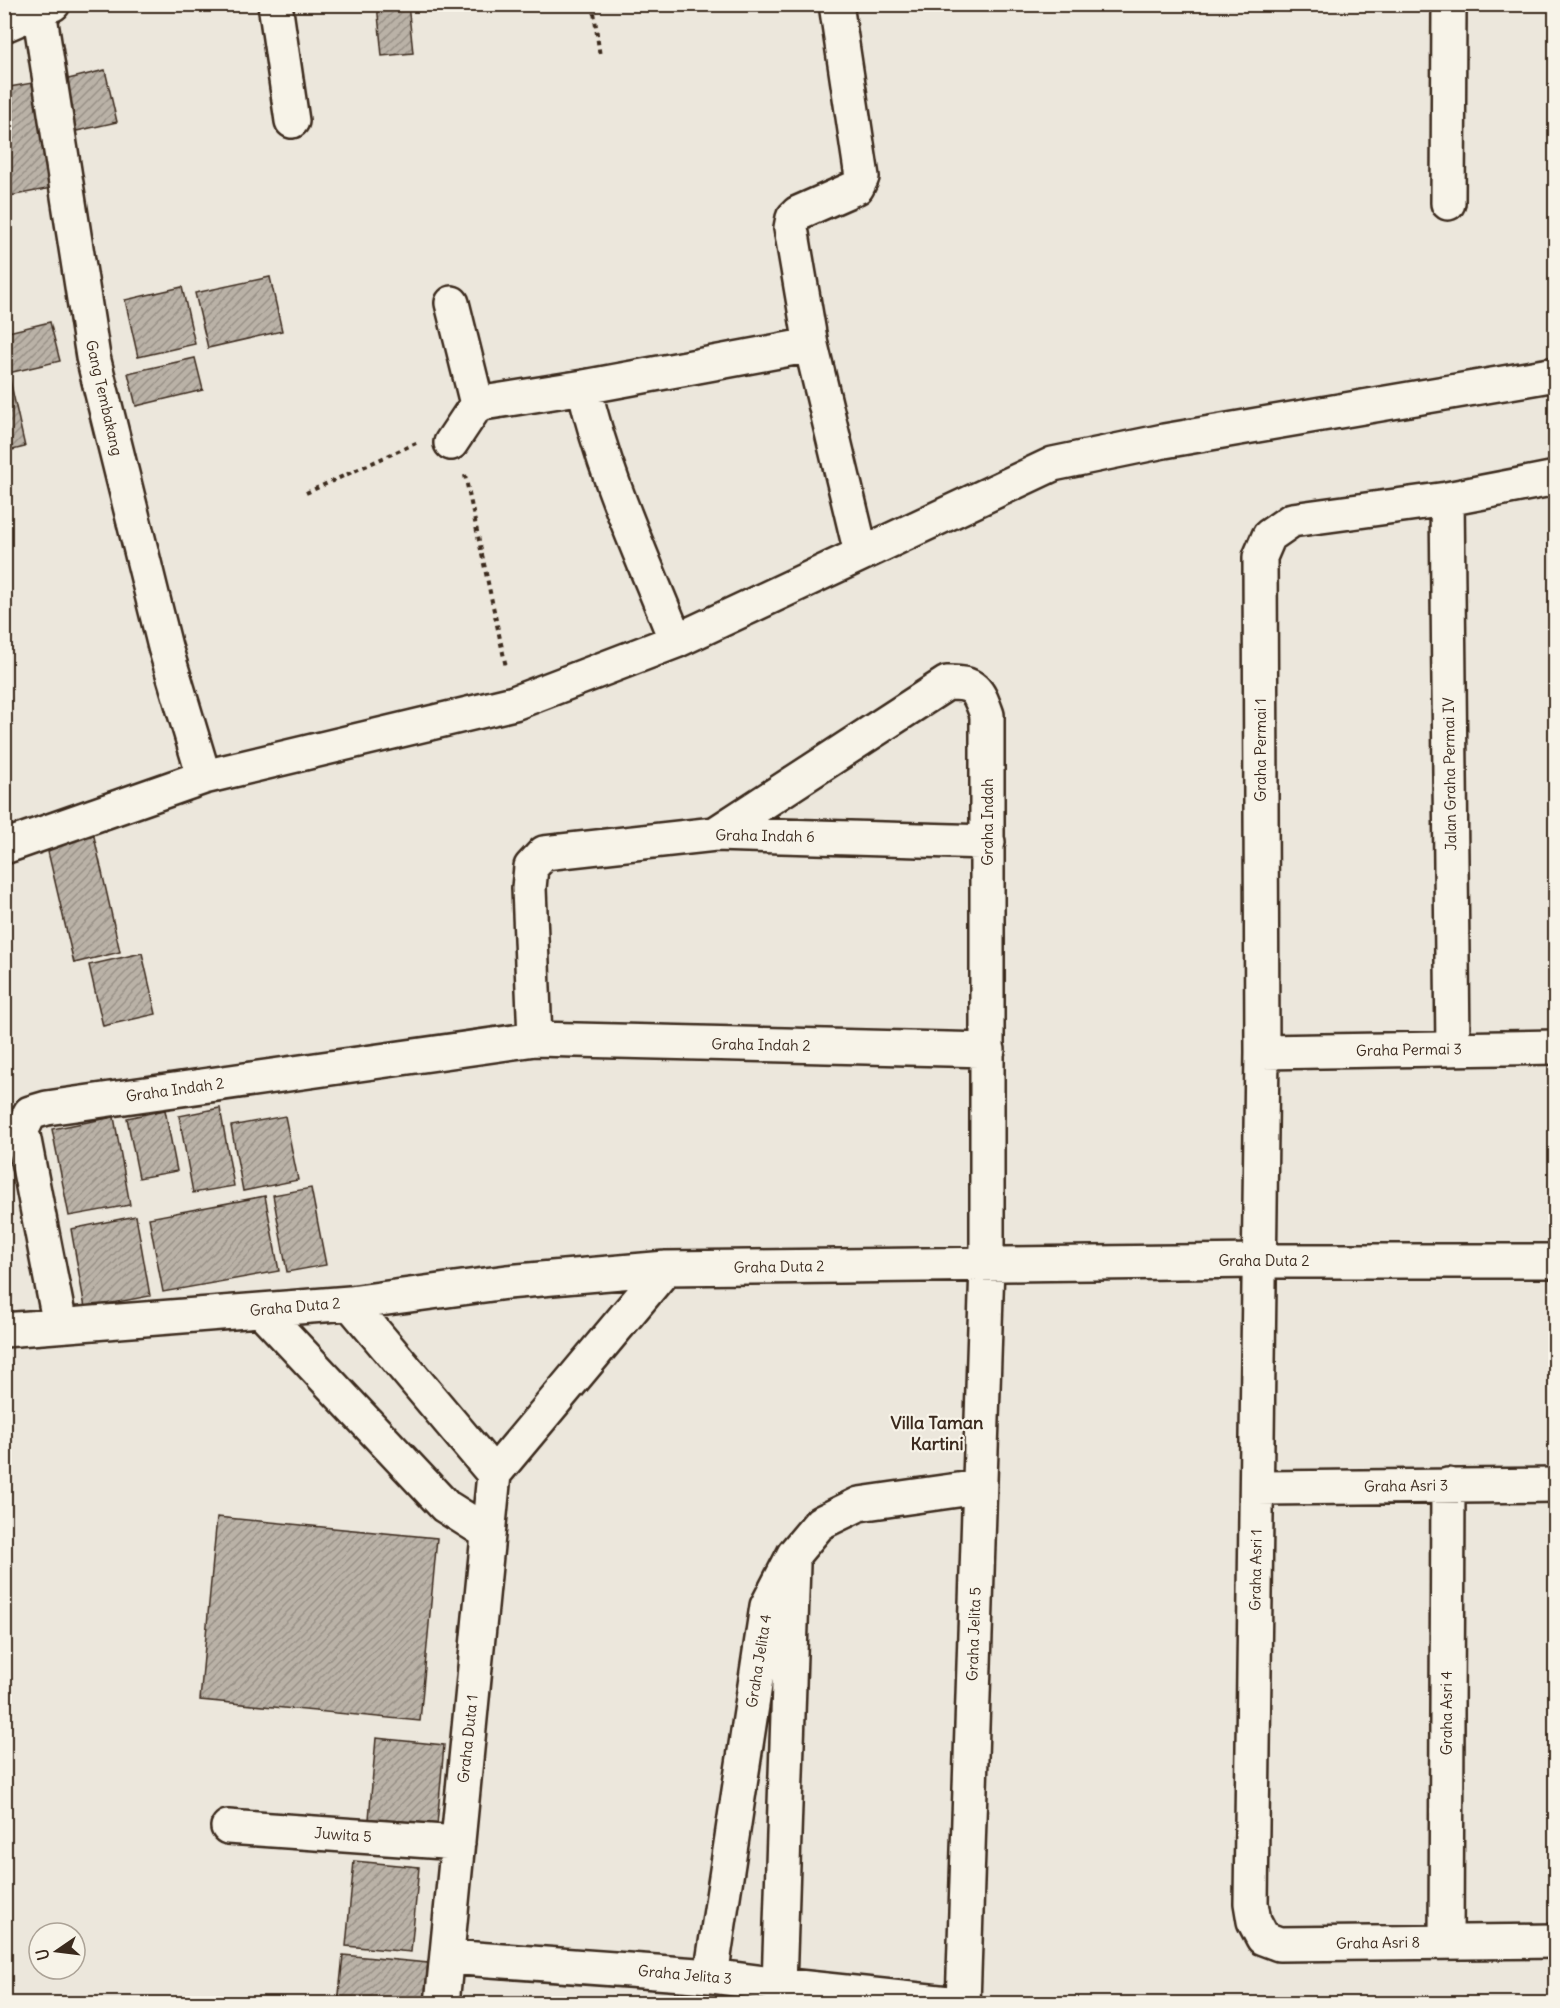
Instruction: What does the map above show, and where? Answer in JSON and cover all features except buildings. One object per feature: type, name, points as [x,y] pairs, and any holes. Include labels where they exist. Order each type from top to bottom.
[{"type":"street","points":[[275,4],[292,121]]},
{"type":"street","points":[[836,4],[862,177],[858,187],[798,213],[793,218],[791,228],[811,345],[861,554]]},
{"type":"street","points":[[1448,202],[1449,4]]},
{"type":"street","points":[[4,26],[44,6]]},
{"type":"street","name":"Gang Tembakang","points":[[44,6],[93,357],[165,647],[204,777]]},
{"type":"street","points":[[452,303],[477,404]]},
{"type":"street","points":[[451,443],[477,404],[584,387],[811,345]]},
{"type":"street","points":[[4,847],[204,777],[514,703],[676,641],[1053,464],[1164,441],[1556,374]]},
{"type":"street","points":[[584,387],[591,420],[624,512],[676,641]]},
{"type":"street","name":"Graha Permai 1","points":[[1260,1261],[1262,1052],[1260,557],[1269,536],[1292,520],[1447,499],[1556,478]]},
{"type":"street","name":"Jalan Graha Permai IV","points":[[1447,499],[1453,1049]]},
{"type":"street","name":"Graha Indah","points":[[715,834],[947,683],[964,682],[979,694],[987,715],[987,1265]]},
{"type":"street","name":"Graha Indah 6","points":[[535,1039],[529,888],[531,867],[544,853],[715,834],[988,842]]},
{"type":"street","name":"Graha Indah 2","points":[[60,1325],[22,1130],[30,1113],[47,1108],[535,1039],[988,1050]]},
{"type":"street","name":"Graha Permai 3","points":[[1262,1052],[1556,1047]]},
{"type":"street","name":"Graha Duta 2","points":[[4,1330],[350,1302],[507,1282],[666,1268],[1260,1261],[1556,1261]]},
{"type":"street","name":"Graha Asri 1","points":[[1251,1879],[1260,1261]]},
{"type":"street","name":"Graha Jelita 5","points":[[963,2004],[987,1265]]},
{"type":"street","points":[[350,1302],[494,1474],[666,1268]]},
{"type":"street","points":[[261,1310],[446,1506],[488,1533]]},
{"type":"street","name":"Graha Duta 1","points":[[442,2004],[494,1474]]},
{"type":"street","name":"Graha Asri 4","points":[[1446,1942],[1448,1485]]},
{"type":"street","name":"Graha Asri 3","points":[[1257,1488],[1556,1485]]},
{"type":"street","name":"Graha Jelita 4","points":[[711,1976],[767,1606],[794,1554],[820,1522],[859,1504],[979,1487]]},
{"type":"street","points":[[779,1985],[794,1554]]},
{"type":"street","name":"Juwita 5","points":[[228,1827],[458,1843]]},
{"type":"street","name":"Graha Asri 8","points":[[1251,1879],[1254,1921],[1263,1938],[1279,1944],[1556,1941]]},
{"type":"street","name":"Graha Jelita 3","points":[[448,1957],[711,1976],[958,2004]]},
{"type":"path","points":[[593,4],[600,57]]},
{"type":"path","points":[[306,493],[434,435],[451,443],[462,462],[514,703]]},
{"type":"district","name":"Villa Taman Kartini","points":[[937,1433]]}]
